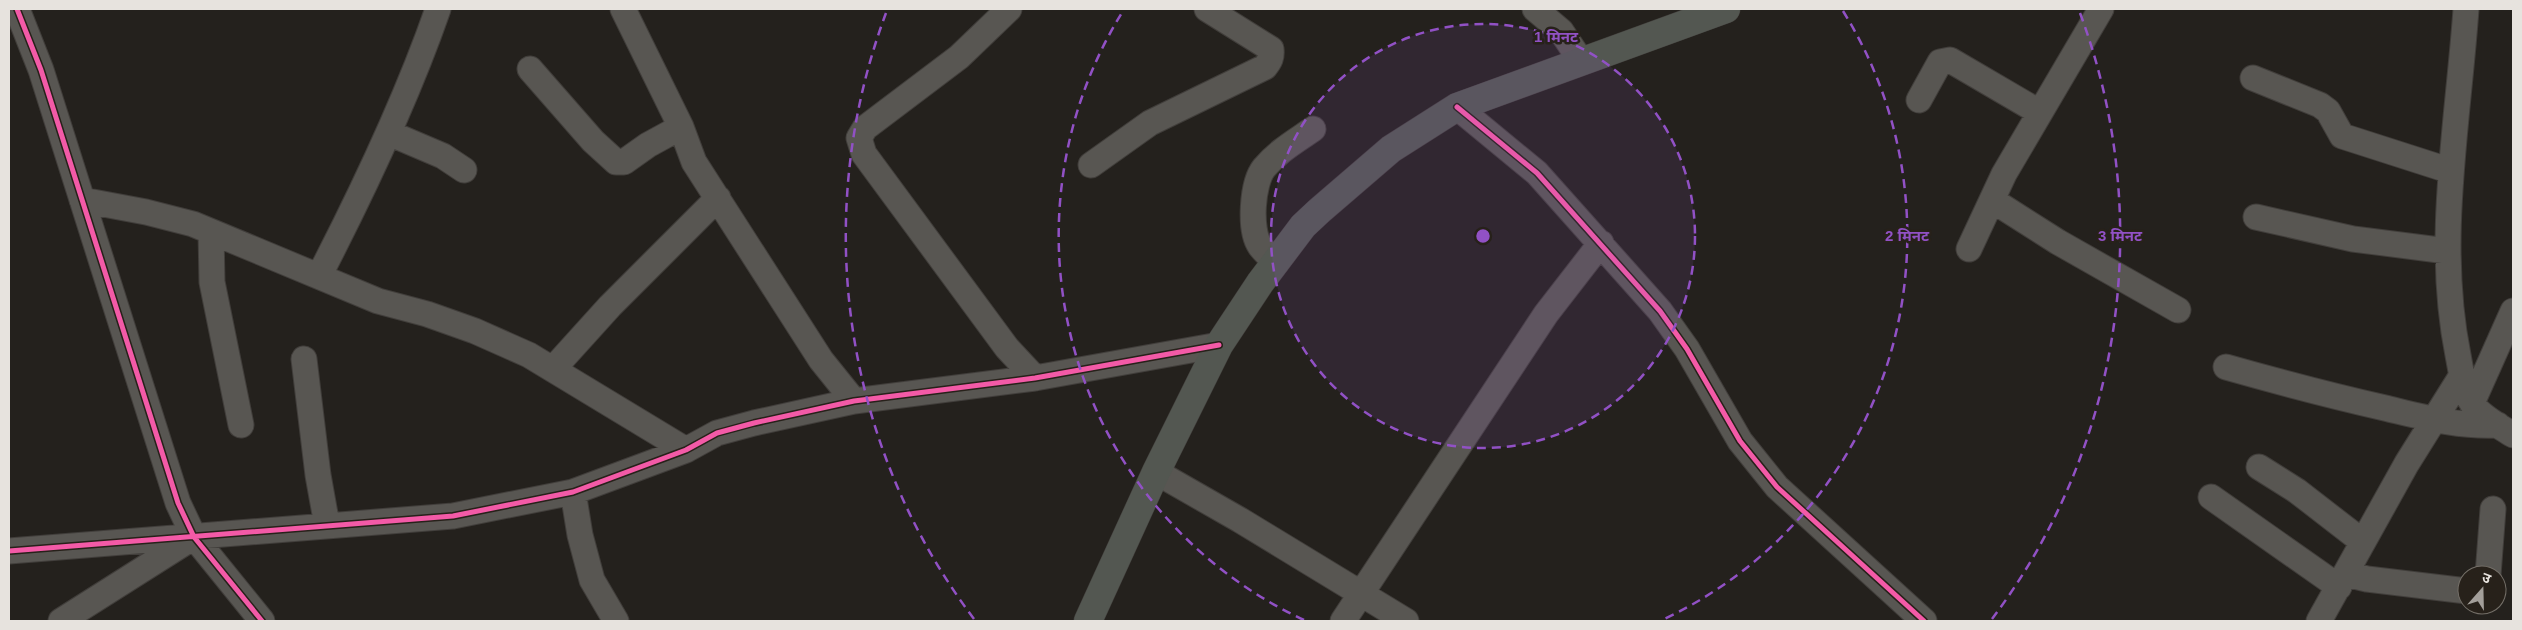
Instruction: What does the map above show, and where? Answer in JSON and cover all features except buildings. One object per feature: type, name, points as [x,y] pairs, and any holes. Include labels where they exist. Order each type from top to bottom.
[{"type":"main road","points":[[1088,621],[1156,472],[1219,345],[1303,226],[1319,210],[1391,148],[1457,107],[1581,61],[1646,40],[1726,9]]},
{"type":"street","points":[[17,9],[41,70],[178,503],[194,537],[262,621]]},
{"type":"street","points":[[319,276],[369,178],[389,133],[438,9]]},
{"type":"street","points":[[623,9],[681,127],[694,162],[821,360],[854,402]]},
{"type":"street","points":[[1009,9],[959,57],[865,128],[859,138],[861,148],[880,176],[1006,348],[1035,378]]},
{"type":"street","points":[[1091,165],[1150,122],[1265,67],[1270,62],[1272,56],[1270,49],[1207,9]]},
{"type":"street","points":[[1535,9],[1561,31],[1581,61]]},
{"type":"street","points":[[1969,249],[1992,200],[2039,112],[2101,9]]},
{"type":"street","points":[[2466,9],[2451,171],[2447,251],[2449,299],[2462,375],[2472,403],[2506,430]]},
{"type":"street","points":[[1919,100],[1940,62],[1950,60],[2039,112]]},
{"type":"street","points":[[530,69],[593,141],[616,162],[624,162],[648,145],[681,127]]},
{"type":"street","points":[[2253,78],[2320,105],[2328,111],[2342,136],[2451,171]]},
{"type":"street","points":[[1457,107],[1537,173],[1660,311],[1687,349],[1740,440],[1777,487],[1924,621]]},
{"type":"street","points":[[1276,263],[1259,245],[1254,231],[1255,190],[1263,169],[1281,150],[1313,129]]},
{"type":"street","points":[[389,133],[443,156],[464,170]]},
{"type":"street","points":[[552,369],[610,306],[718,198]]},
{"type":"street","points":[[82,200],[166,216],[211,232],[378,301],[474,331],[529,355],[686,450]]},
{"type":"street","points":[[1992,200],[2058,242],[2178,310]]},
{"type":"street","points":[[2256,217],[2353,239],[2447,251]]},
{"type":"street","points":[[211,232],[214,291],[241,425]]},
{"type":"street","points":[[1343,621],[1546,314],[1601,243]]},
{"type":"street","points":[[2472,403],[2513,311]]},
{"type":"street","points":[[9,550],[453,516],[573,492],[686,450],[717,433],[854,402],[1035,378],[1219,345]]},
{"type":"street","points":[[304,360],[318,475],[327,525]]},
{"type":"street","points":[[2226,367],[2434,419],[2506,430]]},
{"type":"street","points":[[2319,621],[2407,463],[2462,375]]},
{"type":"street","points":[[2259,467],[2297,491],[2363,542]]},
{"type":"street","points":[[1156,472],[1240,520],[1406,621]]},
{"type":"street","points":[[573,492],[580,535],[592,580],[616,621]]},
{"type":"street","points":[[2211,497],[2342,580],[2367,579],[2457,589]]},
{"type":"street","points":[[2489,565],[2493,509]]},
{"type":"street","points":[[61,621],[194,537]]},
{"type":"cycle path","points":[[17,9],[41,70],[178,503],[194,537],[262,621]]},
{"type":"cycle path","points":[[1457,107],[1537,173],[1660,311],[1687,349],[1740,441],[1777,487],[1924,621]]},
{"type":"cycle path","points":[[9,551],[453,516],[573,492],[686,450],[717,433],[754,423],[854,401],[1035,378],[1219,345]]}]
